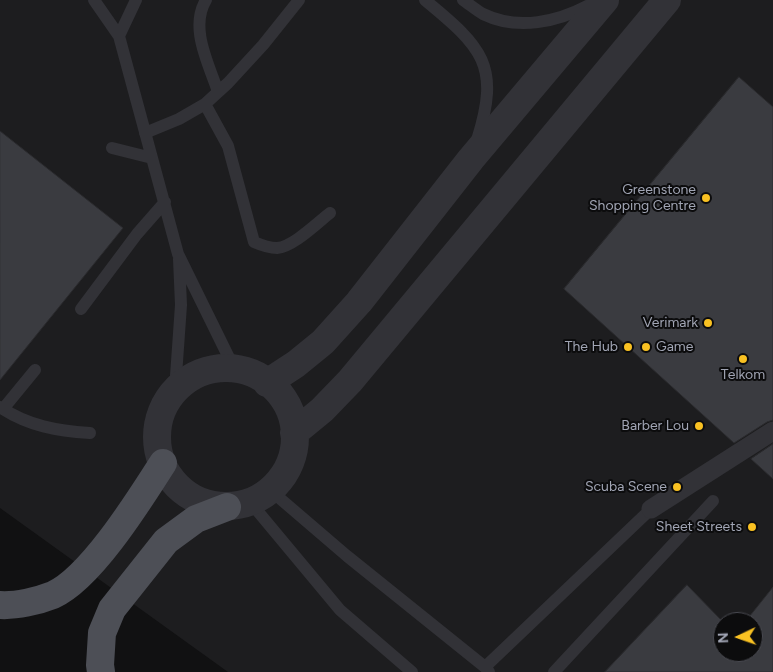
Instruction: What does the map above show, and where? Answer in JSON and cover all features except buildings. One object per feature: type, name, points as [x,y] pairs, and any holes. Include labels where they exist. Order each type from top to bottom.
[{"type":"main road","points":[[0,604],[29,601],[53,594],[72,582],[95,559],[140,499],[163,463]]},
{"type":"main road","points":[[101,672],[102,632],[112,609],[166,541],[196,519],[249,500]]},
{"type":"street","points":[[267,383],[323,342],[359,302],[470,160],[605,0]]},
{"type":"street","points":[[294,434],[322,410],[350,381],[667,0]]},
{"type":"street","points":[[234,368],[255,374],[267,383],[273,386],[286,404],[294,426],[294,450],[286,472],[249,500],[203,503],[183,491],[167,473],[158,451],[157,430],[163,408],[175,390],[192,376],[212,369],[234,368]]},
{"type":"street","points":[[651,509],[773,431]]},
{"type":"lane","points":[[94,0],[119,36],[178,254],[181,305],[175,390]]},
{"type":"lane","points":[[119,36],[136,0]]},
{"type":"lane","points":[[206,0],[199,13],[200,32],[218,92]]},
{"type":"lane","points":[[145,133],[179,119],[205,104],[263,45],[299,0]]},
{"type":"lane","points":[[426,0],[466,35],[475,46],[484,63],[487,80],[487,103],[470,160]]},
{"type":"lane","points":[[463,0],[482,13],[504,21],[527,24],[551,20],[574,13],[598,0]]},
{"type":"lane","points":[[205,104],[228,146],[254,242],[278,248],[290,244],[330,213]]},
{"type":"lane","points":[[112,148],[152,158]]},
{"type":"lane","points":[[81,309],[137,234],[165,202]]},
{"type":"lane","points":[[178,254],[234,368]]},
{"type":"lane","points":[[35,370],[2,408],[21,419],[40,426],[90,433]]},
{"type":"lane","points":[[249,500],[347,556],[487,669],[651,509]]},
{"type":"lane","points":[[249,500],[340,610],[412,672]]},
{"type":"lane","points":[[554,672],[713,501]]},
{"type":"shaded area","points":[[0,0],[773,0],[773,672],[228,672],[0,508]]},
{"type":"place","name":"Greenstone Shopping Centre","points":[[706,198]]},
{"type":"place","name":"Verimark","points":[[708,323]]},
{"type":"place","name":"The Hub","points":[[628,347]]},
{"type":"place","name":"Game","points":[[646,347]]},
{"type":"place","name":"Telkom","points":[[743,359]]},
{"type":"place","name":"Barber Lou","points":[[699,426]]},
{"type":"place","name":"Scuba Scene","points":[[677,487]]},
{"type":"place","name":"Sheet Streets","points":[[752,527]]}]
